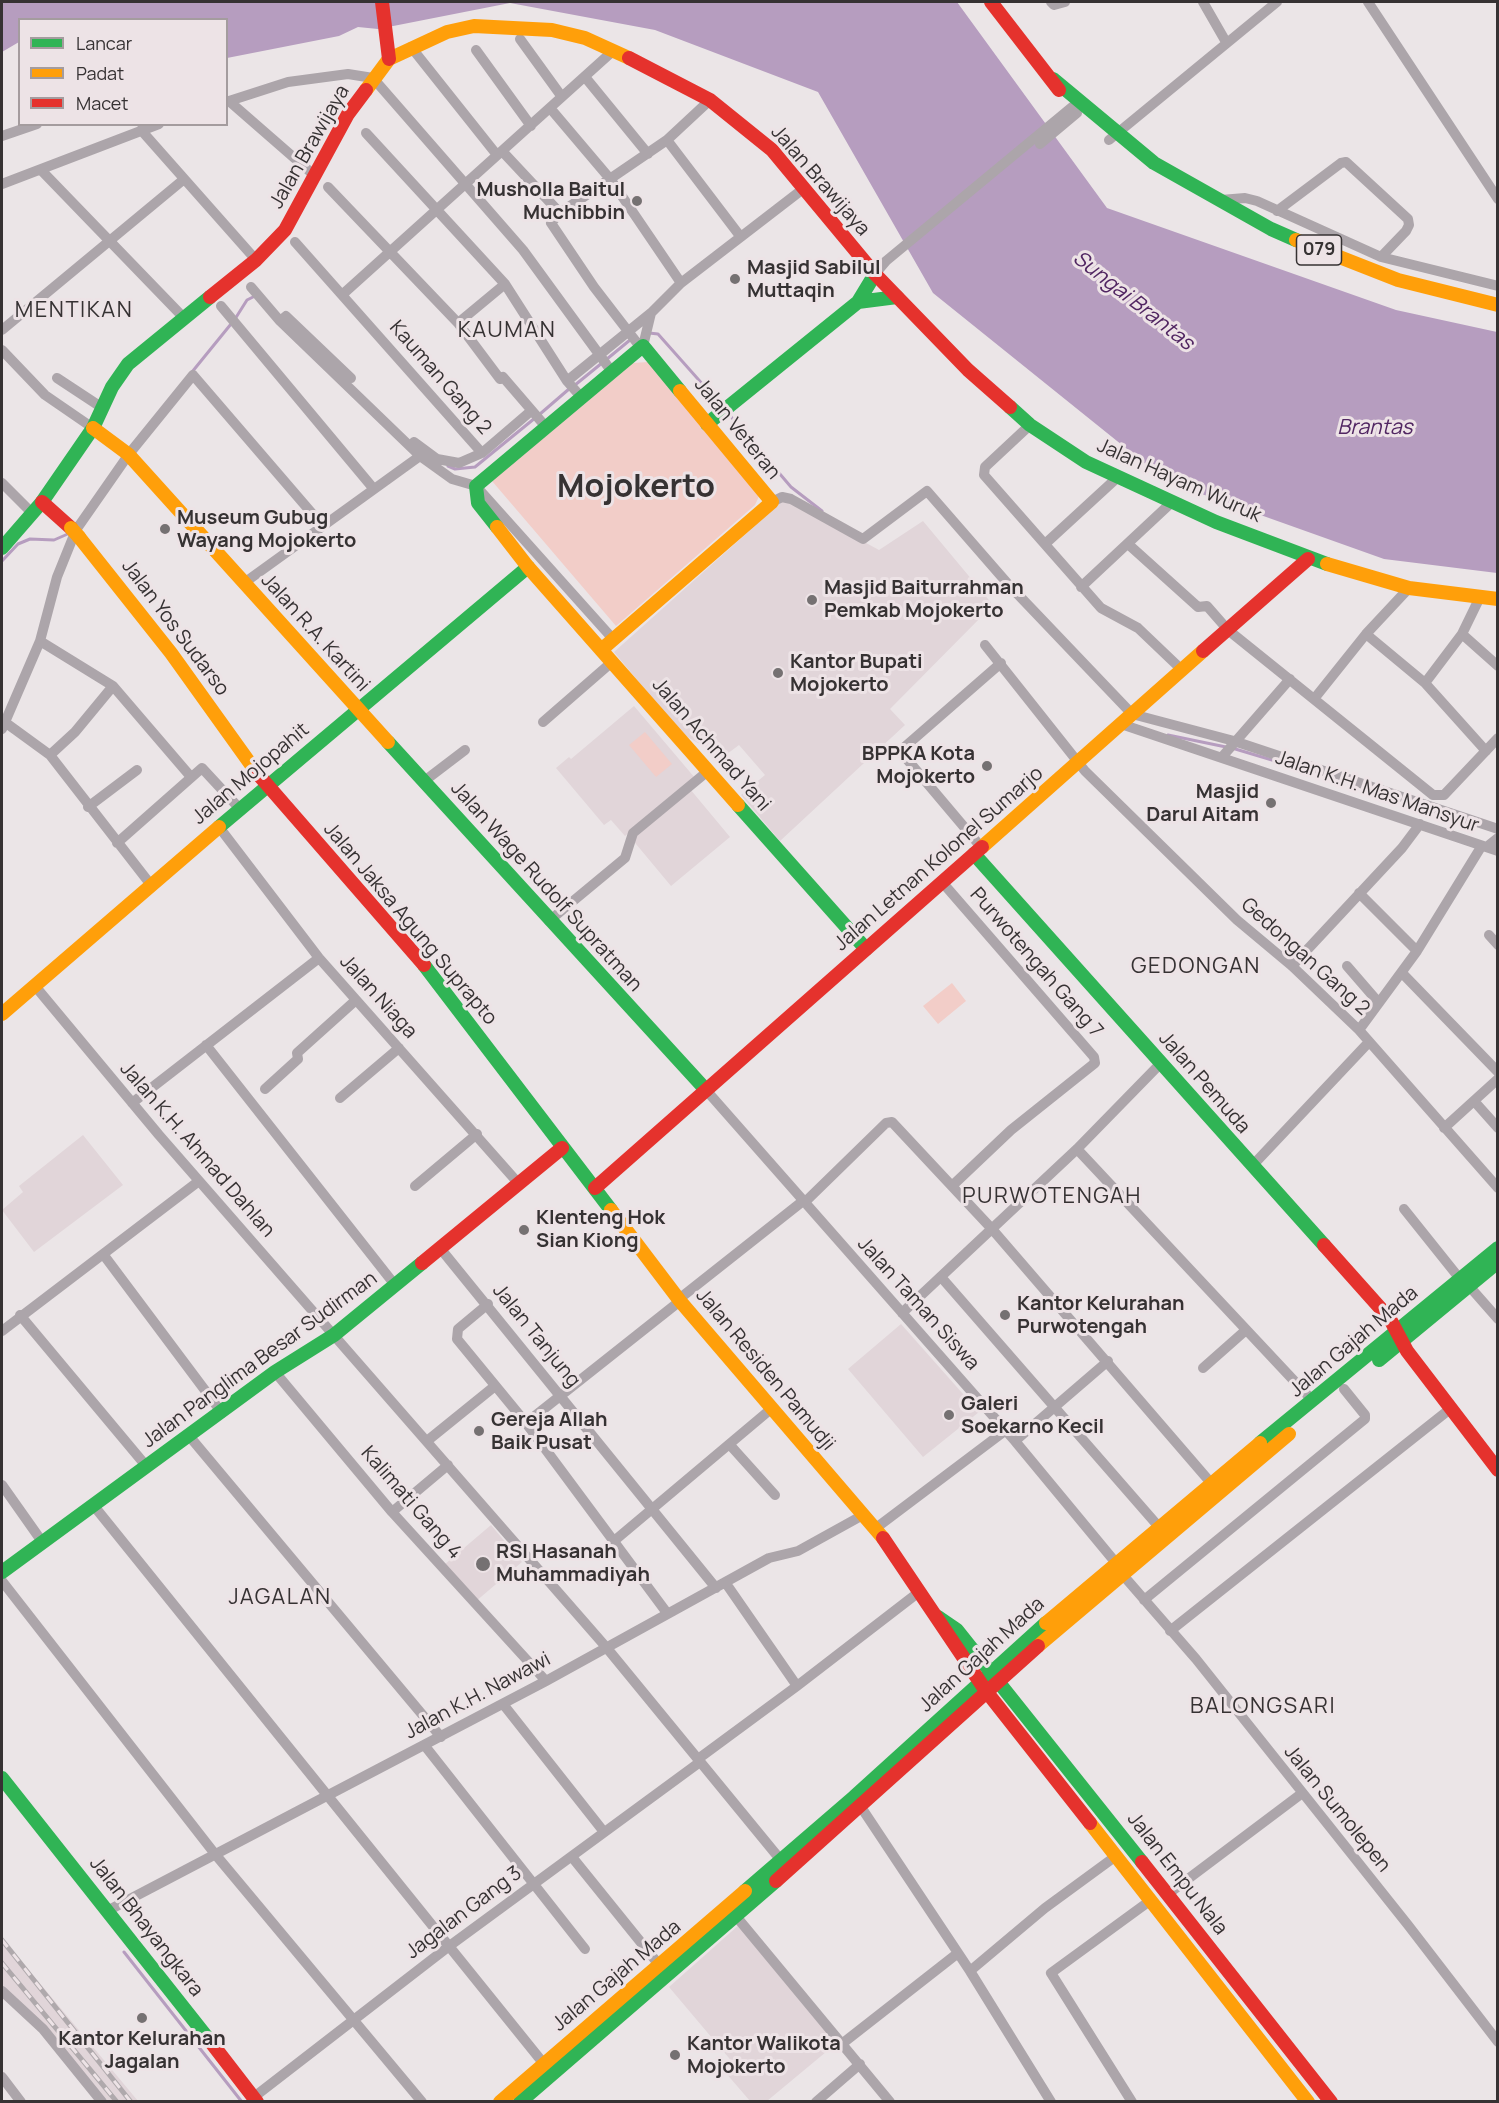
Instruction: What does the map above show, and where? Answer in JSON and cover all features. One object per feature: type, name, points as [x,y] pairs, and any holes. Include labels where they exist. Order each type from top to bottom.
[{"type":"main road","points":[[382,2],[389,59]]},
{"type":"main road","name":"079","points":[[991,2],[1053,79],[1112,137]]},
{"type":"main road","name":"Jalan Brawijaya","points":[[2,548],[37,508],[93,428],[101,406],[128,364],[256,260],[285,230],[348,114],[389,59],[411,47],[461,28],[502,26],[552,30],[615,50],[710,100],[772,150],[802,189],[883,267],[897,297]]},
{"type":"main road","name":"079","points":[[1053,79],[1072,112],[1154,162],[1271,228],[1344,260],[1398,279],[1497,305]]},
{"type":"main road","points":[[712,420],[858,302],[883,267]]},
{"type":"main road","points":[[858,302],[897,297]]},
{"type":"main road","name":"Jalan Hayam Wuruk","points":[[897,297],[1028,428],[1086,462],[1172,502],[1308,559],[1410,588],[1497,599]]},
{"type":"main road","points":[[476,486],[537,417],[604,362],[639,338]]},
{"type":"main road","name":"Jalan Veteran","points":[[601,650],[777,499],[712,420],[639,338]]},
{"type":"main road","name":"Jalan R.A. Kartini","points":[[93,428],[127,453],[358,710]]},
{"type":"main road","name":"Jalan Achmad Yani","points":[[476,486],[478,502],[528,567],[866,949]]},
{"type":"main road","name":"Jalan Yos Sudarso","points":[[37,508],[75,531],[171,653],[267,786]]},
{"type":"main road","name":"Jalan Letnan Kolonel Sumarjo","points":[[595,1188],[1121,724],[1130,711],[1178,667],[1228,630],[1308,559]]},
{"type":"main road","name":"Jalan Mojopahit","points":[[2,1014],[267,786],[528,567]]},
{"type":"main road","name":"Jalan Wage Rudolf Supratman","points":[[358,710],[706,1090]]},
{"type":"main road","name":"Jalan Jaksa Agung Suprapto","points":[[267,786],[432,974],[562,1148]]},
{"type":"main road","name":"Jalan Pemuda","points":[[977,850],[1161,1064],[1390,1319],[1399,1336],[1450,1409],[1497,1470]]},
{"type":"main road","name":"Jalan Panglima Besar Sudirman","points":[[2,1572],[190,1437],[275,1372],[334,1335],[562,1148]]},
{"type":"main road","name":"Jalan Residen Pamudji","points":[[562,1148],[679,1300],[876,1528],[938,1617],[946,1635],[983,1686]]},
{"type":"main road","name":"Jalan Gajah Mada","points":[[520,2102],[726,1918],[854,1797],[1119,1568],[1344,1389],[1497,1248]]},
{"type":"main road","name":"Jalan Gajah Mada","points":[[1462,1280],[1497,1262]]},
{"type":"main road","name":"Jalan Gajah Mada","points":[[1119,1568],[1159,1527],[1211,1483],[1399,1336]]},
{"type":"main road","name":"Jalan Residen Pamudji","points":[[938,1617],[957,1630],[994,1676]]},
{"type":"main road","name":"Jalan Empu Nala","points":[[994,1676],[1331,2102]]},
{"type":"main road","name":"Jalan Gajah Mada","points":[[784,1865],[861,1807],[983,1686]]},
{"type":"main road","name":"Jalan Empu Nala","points":[[983,1686],[1308,2102]]},
{"type":"main road","name":"Jalan Bhayangkara","points":[[2,1778],[109,1910],[256,2099]]},
{"type":"main road","name":"Jalan Gajah Mada","points":[[500,2102],[660,1966],[726,1918]]},
{"type":"main road","points":[[1184,1941],[1198,1931]]},
{"type":"street","points":[[1051,2],[1054,5],[1065,2]]},
{"type":"street","points":[[1203,2],[1226,42]]},
{"type":"street","points":[[1112,137],[1277,2]]},
{"type":"street","points":[[1368,2],[1497,199]]},
{"type":"street","points":[[520,39],[562,97]]},
{"type":"street","points":[[411,47],[500,153],[560,213]]},
{"type":"street","points":[[476,50],[531,126]]},
{"type":"street","points":[[343,294],[615,50]]},
{"type":"street","points":[[228,101],[288,82],[348,74],[373,78],[523,250],[604,362]]},
{"type":"street","points":[[585,77],[648,154]]},
{"type":"street","points":[[639,338],[552,228],[551,223],[560,213],[667,140],[710,100]]},
{"type":"street","points":[[228,101],[315,176]]},
{"type":"street","points":[[550,108],[611,180],[681,283]]},
{"type":"street","points":[[883,267],[1072,112]]},
{"type":"street","points":[[2,136],[31,126]]},
{"type":"street","points":[[2,184],[153,126]]},
{"type":"street","points":[[141,130],[256,260]]},
{"type":"street","points":[[366,133],[505,284],[573,388],[604,362],[639,338],[651,313],[681,283],[802,189]]},
{"type":"street","points":[[667,140],[740,236]]},
{"type":"street","points":[[1277,211],[1341,162],[1347,162],[1409,222],[1406,231],[1381,257]]},
{"type":"street","points":[[41,170],[185,319]]},
{"type":"street","points":[[2,330],[183,180]]},
{"type":"street","points":[[328,187],[388,253],[458,323],[500,379],[502,377],[537,417],[482,453]]},
{"type":"street","points":[[1221,200],[1252,199],[1381,257],[1497,286]]},
{"type":"street","name":"Kauman Gang 2","points":[[251,287],[282,319],[417,445],[436,459],[459,463],[482,453],[295,242]]},
{"type":"street","points":[[458,323],[505,284]]},
{"type":"street","points":[[221,306],[373,488]]},
{"type":"street","points":[[639,338],[651,313]]},
{"type":"street","points":[[2,350],[45,395],[93,428]]},
{"type":"street","points":[[328,361],[420,456],[452,479],[476,486],[613,639]]},
{"type":"street","points":[[151,885],[88,807],[50,755],[2,723],[40,641],[57,577],[75,531],[127,453],[193,375],[322,525]]},
{"type":"street","points":[[57,378],[101,406]]},
{"type":"street","points":[[1028,428],[983,472],[1105,612],[1138,628],[1178,667]]},
{"type":"street","points":[[244,583],[420,456]]},
{"type":"street","points":[[1045,544],[1119,476]]},
{"type":"street","points":[[2,483],[37,508]]},
{"type":"street","points":[[777,499],[791,499],[863,539],[870,536],[921,493],[927,491],[933,495],[1008,584],[1130,711],[1228,749],[1305,769],[1497,830]]},
{"type":"street","points":[[1081,587],[1172,502]]},
{"type":"street","points":[[1128,544],[1198,607],[1207,606],[1228,630],[1433,795],[1444,795],[1497,738]]},
{"type":"street","points":[[528,567],[541,557]]},
{"type":"street","points":[[1314,699],[1366,634],[1410,588]]},
{"type":"street","points":[[1425,683],[1462,634],[1480,597]]},
{"type":"street","points":[[1366,634],[1425,683],[1486,751]]},
{"type":"street","points":[[1462,634],[1497,666]]},
{"type":"street","points":[[40,641],[113,686],[191,777]]},
{"type":"street","name":"Gedongan Gang 2","points":[[985,645],[1085,771],[1237,920],[1292,966],[1359,1030],[1497,1188]]},
{"type":"street","points":[[543,722],[612,662]]},
{"type":"street","points":[[977,850],[900,751],[1001,663]]},
{"type":"street","points":[[1228,749],[1290,679]]},
{"type":"street","points":[[50,755],[75,732],[113,686]]},
{"type":"street","name":"Jalan K.H. Mas Mansyur","points":[[1121,724],[1228,749],[1300,784],[1489,848],[1402,973],[1359,1030]]},
{"type":"street","points":[[423,782],[465,750]]},
{"type":"street","points":[[117,843],[201,768],[206,769],[240,809]]},
{"type":"street","points":[[1300,784],[1305,769]]},
{"type":"street","points":[[88,807],[137,770]]},
{"type":"street","points":[[549,921],[625,858],[633,833],[708,771]]},
{"type":"street","points":[[1292,966],[1420,824]]},
{"type":"street","name":"Jalan Niaga","points":[[219,827],[319,958],[519,1184]]},
{"type":"street","points":[[1489,848],[1497,838]]},
{"type":"street","name":"Purwotengah Gang 7","points":[[942,882],[1094,1057],[1095,1063],[1011,1130],[953,1185]]},
{"type":"street","points":[[1359,893],[1417,951]]},
{"type":"street","points":[[1489,935],[1497,945]]},
{"type":"street","points":[[132,1103],[319,958]]},
{"type":"street","points":[[1347,966],[1379,1003]]},
{"type":"street","points":[[1402,973],[1497,1072]]},
{"type":"street","name":"Jalan K.H. Ahmad Dahlan","points":[[35,986],[199,1181],[606,1647],[784,1865]]},
{"type":"street","points":[[265,1089],[298,1059],[297,1053],[356,1000]]},
{"type":"street","points":[[1253,1165],[1369,1042]]},
{"type":"street","points":[[206,1045],[395,1285]]},
{"type":"street","points":[[340,1098],[399,1048]]},
{"type":"street","points":[[902,1314],[1077,1149],[1161,1064]]},
{"type":"street","points":[[1444,1128],[1497,1080]]},
{"type":"street","name":"Jalan Taman Siswa","points":[[706,1090],[1006,1430],[1119,1568]]},
{"type":"street","points":[[1474,1101],[1497,1128]]},
{"type":"street","points":[[526,1423],[804,1202],[889,1121],[953,1185],[1211,1483]]},
{"type":"street","points":[[415,1186],[477,1134]]},
{"type":"street","points":[[1077,1149],[1313,1401]]},
{"type":"street","points":[[2,1331],[20,1315],[199,1181]]},
{"type":"street","points":[[1404,1209],[1497,1319]]},
{"type":"street","name":"Jalan Tanjung","points":[[440,1248],[653,1508],[721,1585],[797,1686]]},
{"type":"street","points":[[102,1254],[222,1413]]},
{"type":"street","points":[[941,1277],[1159,1527]]},
{"type":"street","points":[[488,1304],[458,1329],[456,1335],[526,1423],[667,1613]]},
{"type":"street","points":[[20,1315],[147,1467]]},
{"type":"street","points":[[1203,1368],[1246,1330]]},
{"type":"street","points":[[1015,1441],[1107,1361]]},
{"type":"street","name":"Kalimati Gang 4","points":[[275,1372],[392,1512],[546,1681]]},
{"type":"street","points":[[427,1442],[495,1386]]},
{"type":"street","points":[[1144,1600],[1365,1419],[1365,1415],[1344,1389]]},
{"type":"street","points":[[614,1541],[771,1409]]},
{"type":"street","points":[[1170,1631],[1450,1409]]},
{"type":"street","points":[[876,1528],[1006,1430]]},
{"type":"street","points":[[190,1437],[441,1737]]},
{"type":"street","points":[[730,1445],[775,1495]]},
{"type":"street","points":[[392,1512],[448,1465]]},
{"type":"street","points":[[2,1485],[43,1543]]},
{"type":"street","points":[[94,1506],[325,1796],[544,2064]]},
{"type":"street","name":"Jalan K.H. Nawawi","points":[[109,1910],[503,1704],[769,1558],[798,1551],[863,1515]]},
{"type":"street","name":"Jalan Sumolepen","points":[[1119,1568],[1408,1925],[1497,2042]]},
{"type":"street","points":[[2,1581],[214,1854],[422,2102]]},
{"type":"street","name":"Jagalan Gang 3","points":[[256,2099],[352,2019],[532,1884],[572,1857],[919,1592]]},
{"type":"street","points":[[503,1704],[604,1832]]},
{"type":"street","points":[[424,1746],[585,1949]]},
{"type":"street","points":[[1168,1894],[1301,1794]]},
{"type":"street","points":[[861,1807],[970,1971],[1051,2102]]},
{"type":"street","points":[[970,1971],[1045,1908],[1116,1856]]},
{"type":"street","points":[[572,1857],[660,1966]]},
{"type":"street","points":[[1132,2102],[1052,1973],[1149,1901]]},
{"type":"street","points":[[726,1918],[843,2043],[890,2102]]},
{"type":"street","points":[[843,2043],[958,1953]]},
{"type":"street","points":[[2,1991],[43,2029],[102,2102]]},
{"type":"street","points":[[816,2102],[860,2064]]},
{"type":"street","points":[[2,2077],[21,2102]]},
{"type":"shaded area","points":[[648,362],[760,494],[755,505],[616,626],[492,481],[633,363]]},
{"type":"shaded area","name":"Kantor Bupati Mojokerto","points":[[785,499],[879,550],[923,521],[993,605],[890,709],[905,725],[780,841],[741,795],[765,775],[739,745],[723,757],[682,734],[614,652]]},
{"type":"shaded area","points":[[634,706],[695,778],[625,836],[611,820],[604,825],[556,768],[569,757],[571,759]]},
{"type":"shaded area","points":[[645,732],[672,764],[656,777],[629,745]]},
{"type":"shaded area","points":[[690,789],[730,837],[671,886],[631,838]]},
{"type":"shaded area","points":[[952,983],[966,1001],[938,1024],[923,1006]]},
{"type":"shaded area","points":[[83,1135],[123,1185],[34,1252],[2,1210],[23,1192],[19,1186]]},
{"type":"shaded area","points":[[901,1324],[979,1412],[923,1457],[848,1369]]},
{"type":"shaded area","name":"RSI Hasanah Muhammadiyah","points":[[491,1525],[522,1562],[475,1602],[444,1565]]},
{"type":"shaded area","points":[[740,1924],[838,2042],[767,2101],[750,2101],[725,2072],[734,2064],[669,1987]]},
{"type":"shaded area","points":[[2,1938],[138,2101],[104,2101],[2,1988]]},
{"type":"water","name":"Brantas","points":[[2,2],[957,2],[1107,208],[1396,310],[1497,332],[1497,573],[1384,559],[1168,482],[933,293],[818,92],[655,30],[510,3],[378,29],[358,27],[339,36],[228,58],[228,18],[18,18],[18,43],[2,52]]},
{"type":"waterway","points":[[235,319],[247,300],[255,296]]},
{"type":"waterway","points":[[192,372],[231,324]]},
{"type":"waterway","points":[[649,333],[658,334],[721,405]]},
{"type":"waterway","points":[[607,359],[630,340]]},
{"type":"waterway","points":[[575,385],[602,363]]},
{"type":"waterway","points":[[540,414],[569,389]]},
{"type":"waterway","points":[[727,412],[791,487],[822,511]]},
{"type":"waterway","points":[[448,466],[455,469],[475,467],[535,418]]},
{"type":"waterway","points":[[2,561],[18,544],[30,539],[54,540],[70,533]]},
{"type":"waterway","points":[[1168,735],[1226,747]]},
{"type":"waterway","points":[[1232,748],[1312,772]]},
{"type":"waterway","points":[[124,1952],[242,2102]]},
{"type":"railway","points":[[2,1940],[131,2102]]},
{"type":"railway","points":[[2,1963],[117,2102]]},
{"type":"traffic: fast","points":[[1053,79],[1154,163],[1271,229],[1296,240]]},
{"type":"traffic: fast","points":[[707,424],[858,302],[875,274]]},
{"type":"traffic: fast","points":[[2,548],[42,502],[93,428],[112,387],[128,364],[210,297]]},
{"type":"traffic: fast","points":[[858,302],[897,297]]},
{"type":"traffic: fast","points":[[497,527],[478,503],[476,486],[643,346],[680,391]]},
{"type":"traffic: fast","points":[[1010,407],[1030,425],[1086,462],[1216,522],[1327,564]]},
{"type":"traffic: fast","points":[[219,827],[528,567]]},
{"type":"traffic: fast","points":[[388,742],[706,1090]]},
{"type":"traffic: fast","points":[[738,805],[866,949]]},
{"type":"traffic: fast","points":[[974,854],[1324,1245]]},
{"type":"traffic: fast","points":[[424,965],[611,1210]]},
{"type":"traffic: fast","points":[[1260,1443],[1498,1248]]},
{"type":"traffic: fast","points":[[1379,1360],[1498,1262]]},
{"type":"traffic: fast","points":[[2,1572],[275,1372],[334,1335],[422,1263]]},
{"type":"traffic: fast","points":[[938,1617],[957,1630],[1142,1862]]},
{"type":"traffic: fast","points":[[745,1891],[854,1797],[1046,1623]]},
{"type":"traffic: fast","points":[[2,1778],[210,2041]]},
{"type":"traffic: fast","points":[[520,2102],[776,1881]]},
{"type":"traffic: slow","points":[[366,90],[389,59],[447,32],[474,26],[552,30],[585,38],[629,58]]},
{"type":"traffic: slow","points":[[1296,240],[1398,280],[1498,305]]},
{"type":"traffic: slow","points":[[601,650],[772,502],[680,391]]},
{"type":"traffic: slow","points":[[93,428],[128,454],[388,742]]},
{"type":"traffic: slow","points":[[497,527],[528,567],[738,805]]},
{"type":"traffic: slow","points":[[71,528],[79,537]]},
{"type":"traffic: slow","points":[[79,537],[171,653],[257,773]]},
{"type":"traffic: slow","points":[[1327,564],[1409,588],[1498,599]]},
{"type":"traffic: slow","points":[[982,847],[1203,651]]},
{"type":"traffic: slow","points":[[2,1014],[219,827]]},
{"type":"traffic: slow","points":[[611,1210],[680,1301],[883,1538]]},
{"type":"traffic: slow","points":[[1038,1646],[1289,1434]]},
{"type":"traffic: slow","points":[[1046,1623],[1260,1443]]},
{"type":"traffic: slow","points":[[1090,1823],[1308,2102]]},
{"type":"traffic: slow","points":[[500,2102],[745,1891]]},
{"type":"traffic: jam","points":[[382,2],[389,59]]},
{"type":"traffic: jam","points":[[991,2],[1059,90]]},
{"type":"traffic: jam","points":[[629,58],[710,100],[772,150],[875,274],[968,370],[1010,407]]},
{"type":"traffic: jam","points":[[210,297],[256,260],[285,230],[348,114],[366,90]]},
{"type":"traffic: jam","points":[[42,502],[71,528]]},
{"type":"traffic: jam","points":[[1203,651],[1308,559]]},
{"type":"traffic: jam","points":[[257,773],[424,965]]},
{"type":"traffic: jam","points":[[595,1188],[982,847]]},
{"type":"traffic: jam","points":[[422,1263],[562,1148]]},
{"type":"traffic: jam","points":[[1324,1245],[1390,1319],[1407,1351],[1498,1470]]},
{"type":"traffic: jam","points":[[883,1538],[986,1691],[1090,1823]]},
{"type":"traffic: jam","points":[[776,1881],[1038,1646]]},
{"type":"traffic: jam","points":[[1142,1862],[1331,2102]]},
{"type":"traffic: jam","points":[[210,2041],[257,2102]]},
{"type":"place","name":"Musholla Baitul Muchibbin","points":[[637,201]]},
{"type":"place","name":"Masjid Sabilul Muttaqin","points":[[735,279]]},
{"type":"place","name":"Museum Gubug Wayang Mojokerto","points":[[165,529]]},
{"type":"place","name":"Masjid Baiturrahman Pemkab Mojokerto","points":[[812,600]]},
{"type":"place","name":"Kantor Bupati Mojokerto","points":[[778,673]]},
{"type":"place","name":"BPPKA Kota Mojokerto","points":[[987,766]]},
{"type":"place","name":"Masjid Darul Aitam","points":[[1271,803]]},
{"type":"place","name":"Klenteng Hok Sian Kiong","points":[[524,1230]]},
{"type":"place","name":"Kantor Kelurahan Purwotengah","points":[[1005,1315]]},
{"type":"place","name":"Galeri Soekarno Kecil","points":[[949,1415]]},
{"type":"place","name":"Gereja Allah Baik Pusat","points":[[479,1431]]},
{"type":"place","name":"RSI Hasanah Muhammadiyah","points":[[483,1564]]},
{"type":"place","name":"Kantor Kelurahan Jagalan","points":[[142,2018]]},
{"type":"place","name":"Kantor Walikota Mojokerto","points":[[675,2055]]},
{"type":"district","name":"MENTIKAN","points":[[74,311]]},
{"type":"district","name":"KAUMAN","points":[[507,331]]},
{"type":"district","name":"Mojokerto","points":[[636,488]]},
{"type":"district","name":"GEDONGAN","points":[[1196,967]]},
{"type":"district","name":"PURWOTENGAH","points":[[1052,1197]]},
{"type":"district","name":"JAGALAN","points":[[280,1598]]},
{"type":"district","name":"BALONGSARI","points":[[1263,1707]]},
{"type":"water label","name":"Sungai Brantas","points":[[1133,301]]}]
